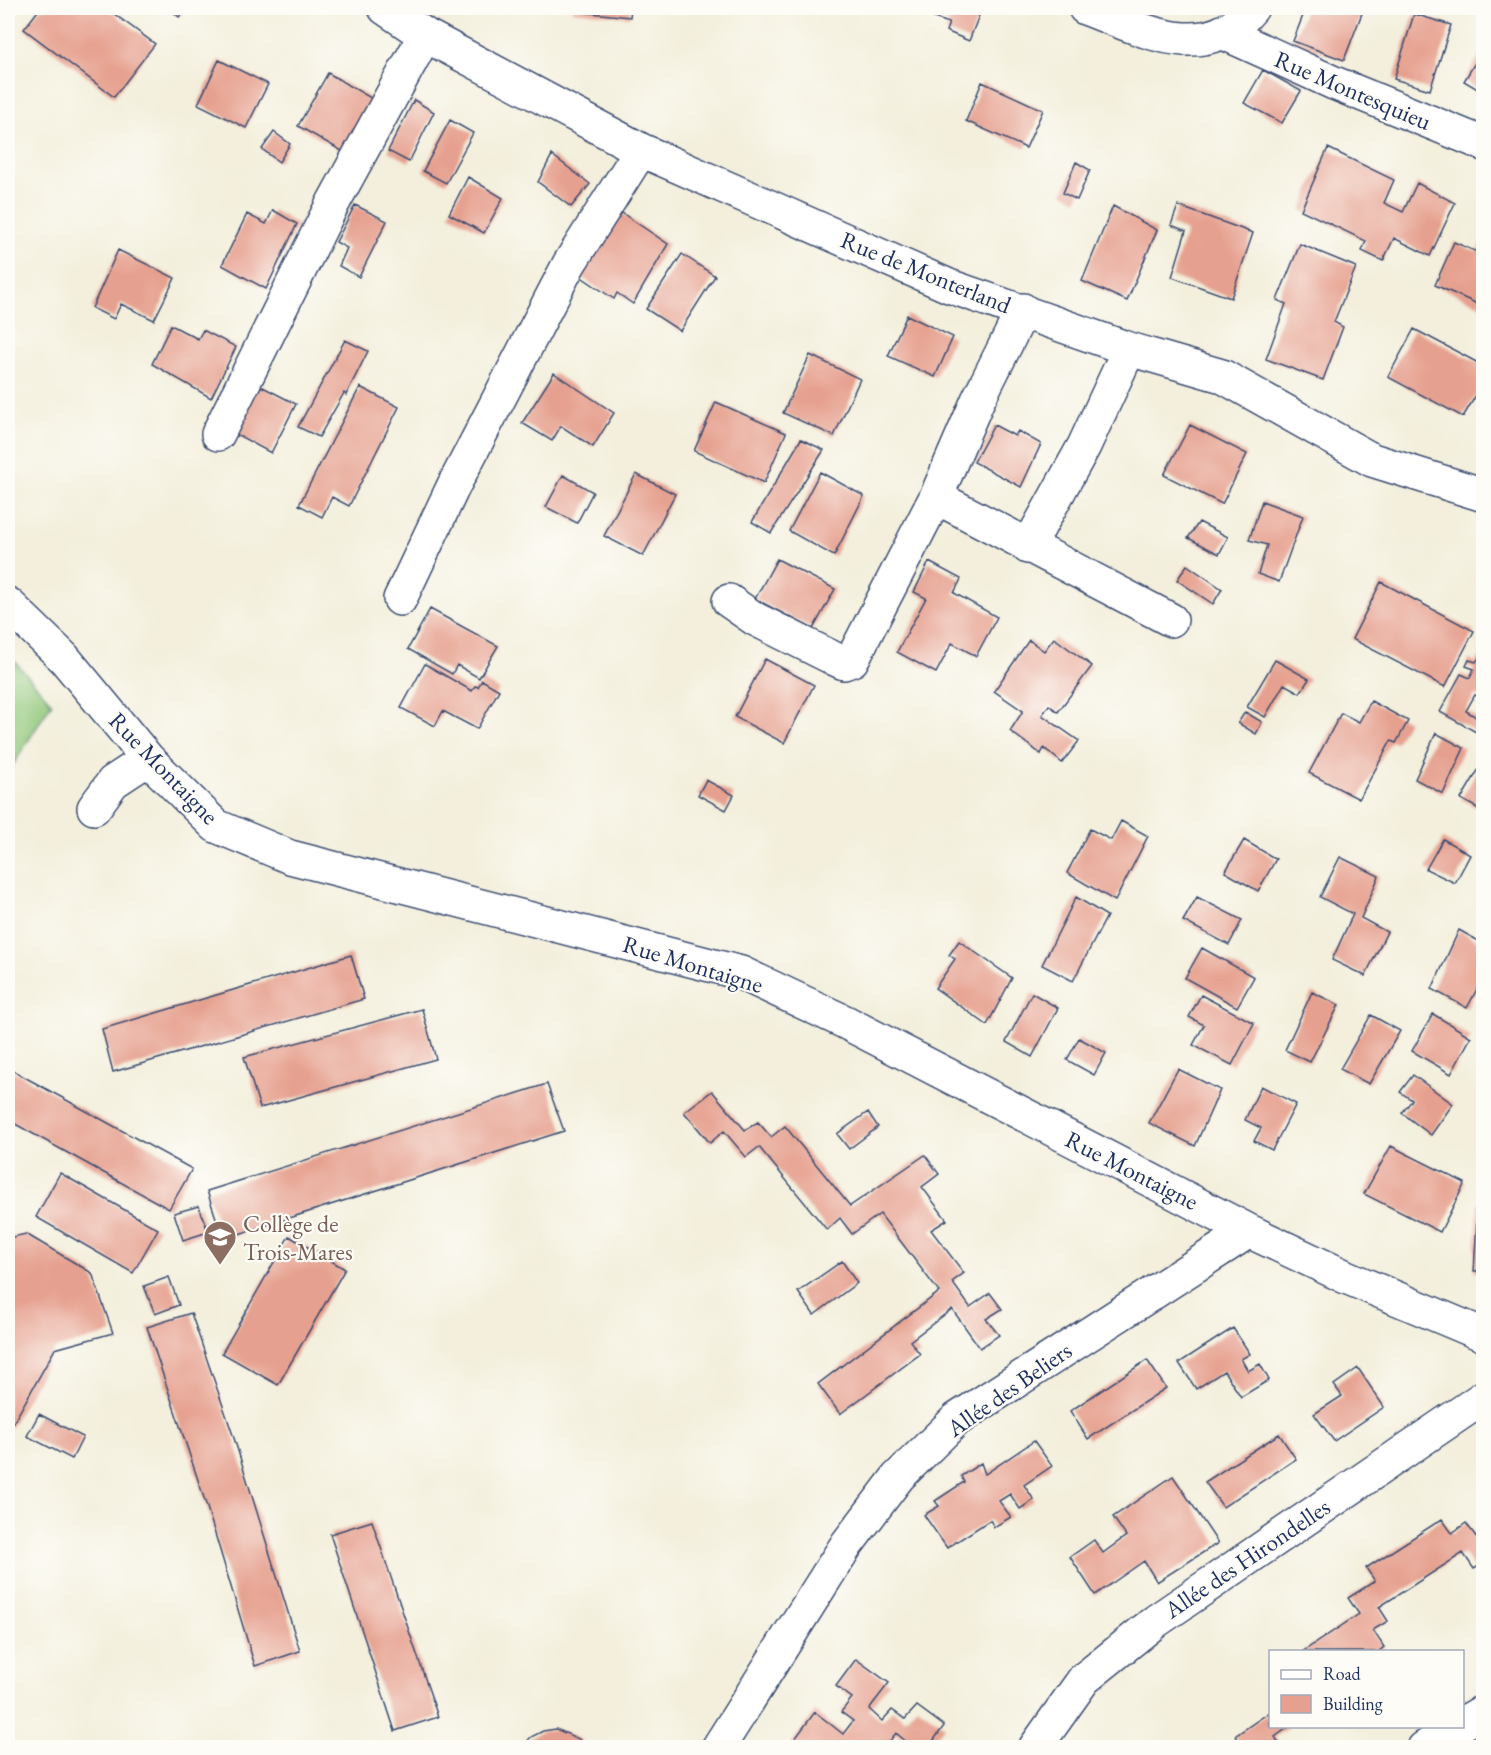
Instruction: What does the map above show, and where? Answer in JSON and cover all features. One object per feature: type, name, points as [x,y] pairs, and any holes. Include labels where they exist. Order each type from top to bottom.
[{"type":"street","name":"Rue de Monterland","points":[[385,8],[425,35],[641,150],[949,286],[1129,349],[1222,376],[1372,460],[1484,495]]},
{"type":"street","points":[[1085,8],[1172,39],[1200,39],[1224,33],[1234,27],[1252,8]]},
{"type":"street","name":"Rue Montesquieu","points":[[1224,33],[1334,83],[1484,144]]},
{"type":"street","points":[[218,434],[333,203],[425,35]]},
{"type":"street","points":[[400,599],[454,485],[569,264],[641,150]]},
{"type":"street","points":[[729,601],[754,619],[835,659],[844,663],[852,660],[936,497],[978,400],[1023,310]]},
{"type":"street","points":[[1028,547],[1084,446],[1129,349]]},
{"type":"street","points":[[936,497],[1171,620]]},
{"type":"street","name":"Rue Montaigne","points":[[8,604],[64,658],[148,759],[216,826],[290,857],[741,973],[845,1022],[1249,1231],[1346,1277],[1484,1335]]},
{"type":"street","points":[[94,808],[113,782],[148,759]]},
{"type":"street","name":"Allée des Beliers","points":[[718,1748],[847,1544],[898,1477],[957,1419],[1249,1231]]},
{"type":"street","name":"Allée des Hirondelles","points":[[1035,1748],[1084,1679],[1156,1621],[1484,1397]]},
{"type":"street","points":[[1464,1723],[1484,1711]]},
{"type":"street","points":[[1424,1748],[1455,1728]]},
{"type":"green space","points":[[8,654],[52,703],[8,773]]},
{"type":"building","points":[[40,8],[106,8],[155,44],[114,97],[24,29]]},
{"type":"building","points":[[168,8],[187,8],[179,17]]},
{"type":"building","points":[[573,8],[631,8],[630,17],[572,11]]},
{"type":"building","points":[[938,8],[982,8],[969,41],[946,31],[949,23],[934,18]]},
{"type":"building","points":[[1306,8],[1364,8],[1344,60],[1293,41]]},
{"type":"building","points":[[1414,14],[1451,25],[1430,90],[1394,79]]},
{"type":"building","points":[[1484,48],[1484,93],[1464,81]]},
{"type":"building","points":[[219,60],[268,84],[246,128],[198,104]]},
{"type":"building","points":[[1263,70],[1301,91],[1282,123],[1244,103]]},
{"type":"building","points":[[328,73],[376,101],[347,154],[298,126]]},
{"type":"building","points":[[982,82],[1043,110],[1026,148],[966,121]]},
{"type":"building","points":[[414,100],[434,112],[409,162],[388,151]]},
{"type":"building","points":[[450,120],[473,133],[446,183],[423,171]]},
{"type":"building","points":[[274,132],[290,144],[279,162],[262,149]]},
{"type":"building","points":[[1328,148],[1394,180],[1384,203],[1403,212],[1417,183],[1455,203],[1430,256],[1394,238],[1383,261],[1362,251],[1366,241],[1301,210]]},
{"type":"building","points":[[552,155],[590,184],[571,207],[538,182]]},
{"type":"building","points":[[1076,162],[1090,170],[1077,200],[1063,193]]},
{"type":"building","points":[[468,177],[503,198],[484,233],[449,214]]},
{"type":"building","points":[[355,205],[387,221],[359,277],[339,266],[347,248],[336,242]]},
{"type":"building","points":[[1113,206],[1157,230],[1127,301],[1082,281]]},
{"type":"building","points":[[1178,206],[1253,233],[1231,298],[1172,277],[1186,231],[1171,225]]},
{"type":"building","points":[[273,210],[297,224],[266,289],[222,265],[247,214],[266,224]]},
{"type":"building","points":[[619,211],[668,244],[633,304],[617,293],[614,299],[580,276]]},
{"type":"building","points":[[1484,236],[1484,302],[1482,306],[1435,285],[1454,242],[1477,252]]},
{"type":"building","points":[[1300,244],[1356,267],[1334,322],[1343,327],[1323,380],[1266,359],[1286,304],[1277,300]]},
{"type":"building","points":[[118,250],[175,278],[154,320],[121,304],[114,319],[92,308]]},
{"type":"building","points":[[682,254],[715,276],[680,331],[646,309]]},
{"type":"building","points":[[907,315],[953,337],[935,377],[888,356]]},
{"type":"building","points":[[171,325],[198,339],[203,330],[236,347],[211,398],[152,364]]},
{"type":"building","points":[[1414,329],[1484,366],[1484,382],[1463,417],[1388,377]]},
{"type":"building","points":[[345,340],[368,351],[346,395],[344,393],[319,437],[298,427]]},
{"type":"building","points":[[810,355],[860,379],[834,436],[783,413]]},
{"type":"building","points":[[554,373],[614,413],[593,447],[561,426],[552,441],[522,423]]},
{"type":"building","points":[[257,384],[296,404],[271,453],[232,432]]},
{"type":"building","points":[[360,387],[399,407],[349,506],[332,497],[322,517],[299,505]]},
{"type":"building","points":[[716,402],[786,433],[764,483],[694,451]]},
{"type":"building","points":[[994,425],[1015,436],[1018,431],[1041,444],[1021,487],[974,462]]},
{"type":"building","points":[[1190,425],[1247,454],[1222,504],[1164,475]]},
{"type":"building","points":[[801,439],[824,450],[771,533],[752,522]]},
{"type":"building","points":[[820,472],[864,496],[834,556],[789,531]]},
{"type":"building","points":[[636,474],[675,494],[643,556],[604,536]]},
{"type":"building","points":[[563,475],[593,492],[577,523],[546,507]]},
{"type":"building","points":[[1262,501],[1303,516],[1279,582],[1258,574],[1267,545],[1249,540]]},
{"type":"building","points":[[1199,522],[1228,537],[1219,554],[1188,538]]},
{"type":"building","points":[[777,559],[835,589],[813,629],[755,599]]},
{"type":"building","points":[[929,562],[961,579],[954,593],[997,617],[976,656],[952,643],[936,673],[897,652],[926,598],[914,592]]},
{"type":"building","points":[[1187,565],[1222,589],[1213,604],[1177,580]]},
{"type":"building","points":[[1381,582],[1474,631],[1445,687],[1352,639]]},
{"type":"building","points":[[430,609],[498,646],[479,678],[457,665],[452,674],[408,649]]},
{"type":"building","points":[[1054,638],[1092,666],[1058,712],[1049,705],[1042,715],[1079,741],[1062,763],[1044,748],[1041,754],[1010,731],[1023,711],[994,691],[1029,640],[1044,651]]},
{"type":"building","points":[[1480,657],[1484,659],[1484,699],[1475,695],[1466,711],[1483,721],[1476,732],[1440,712],[1461,674],[1470,678],[1474,669],[1466,666],[1469,660],[1476,662]]},
{"type":"building","points":[[765,659],[814,685],[784,743],[735,717]]},
{"type":"building","points":[[1275,660],[1309,679],[1300,693],[1284,684],[1265,717],[1247,707]]},
{"type":"building","points":[[425,664],[472,691],[482,680],[499,690],[477,729],[443,711],[435,726],[401,708]]},
{"type":"building","points":[[1371,701],[1408,721],[1396,743],[1391,741],[1359,799],[1309,773],[1341,713],[1359,722]]},
{"type":"building","points":[[1245,712],[1262,722],[1256,734],[1238,723]]},
{"type":"building","points":[[1436,733],[1464,748],[1443,794],[1415,779]]},
{"type":"building","points":[[1480,767],[1484,770],[1484,812],[1461,799]]},
{"type":"building","points":[[706,780],[734,795],[726,810],[698,795]]},
{"type":"building","points":[[1121,821],[1148,836],[1115,901],[1067,873],[1090,829],[1111,840]]},
{"type":"building","points":[[1443,839],[1470,855],[1455,883],[1426,869]]},
{"type":"building","points":[[1244,840],[1276,859],[1258,891],[1225,872]]},
{"type":"building","points":[[1340,857],[1379,876],[1361,918],[1387,932],[1365,976],[1332,960],[1353,914],[1320,897]]},
{"type":"building","points":[[1076,897],[1107,916],[1073,981],[1042,965]]},
{"type":"building","points":[[1197,897],[1242,920],[1229,945],[1183,921]]},
{"type":"building","points":[[1459,930],[1484,944],[1484,976],[1467,1008],[1432,989]]},
{"type":"building","points":[[959,941],[1012,978],[987,1025],[935,988],[955,959],[949,955]]},
{"type":"building","points":[[1202,948],[1254,977],[1237,1007],[1185,978]]},
{"type":"building","points":[[351,955],[364,999],[113,1072],[102,1029]]},
{"type":"building","points":[[1312,992],[1339,1005],[1310,1062],[1285,1050]]},
{"type":"building","points":[[1032,993],[1058,1008],[1032,1057],[1006,1042]]},
{"type":"building","points":[[1201,995],[1254,1023],[1232,1065],[1193,1045],[1204,1025],[1189,1017]]},
{"type":"building","points":[[422,1009],[436,1059],[260,1108],[244,1057]]},
{"type":"building","points":[[1433,1014],[1471,1037],[1451,1074],[1412,1051]]},
{"type":"building","points":[[1371,1015],[1400,1031],[1369,1084],[1340,1069]]},
{"type":"building","points":[[1079,1038],[1106,1053],[1094,1075],[1067,1060]]},
{"type":"building","points":[[8,1068],[192,1169],[169,1209],[8,1120]]},
{"type":"building","points":[[1178,1069],[1220,1090],[1195,1146],[1149,1123]]},
{"type":"building","points":[[1413,1075],[1453,1104],[1431,1135],[1402,1113],[1412,1100],[1400,1092]]},
{"type":"building","points":[[547,1084],[564,1131],[223,1239],[207,1191]]},
{"type":"building","points":[[1261,1086],[1296,1104],[1272,1150],[1254,1141],[1261,1128],[1245,1120]]},
{"type":"building","points":[[712,1091],[745,1130],[758,1122],[771,1137],[785,1126],[850,1206],[925,1155],[939,1174],[922,1187],[947,1220],[931,1230],[964,1273],[952,1282],[970,1307],[990,1293],[1002,1309],[986,1319],[999,1335],[980,1348],[952,1309],[910,1341],[920,1354],[840,1414],[818,1384],[939,1292],[880,1214],[852,1234],[840,1218],[827,1230],[759,1147],[746,1157],[724,1131],[710,1143],[684,1112]]},
{"type":"building","points":[[868,1112],[878,1127],[849,1149],[837,1134]]},
{"type":"building","points":[[1391,1146],[1465,1183],[1440,1232],[1364,1194]]},
{"type":"building","points":[[60,1173],[158,1229],[133,1273],[36,1217]]},
{"type":"building","points":[[1478,1204],[1484,1205],[1484,1271],[1474,1271]]},
{"type":"building","points":[[199,1206],[208,1232],[183,1240],[174,1213]]},
{"type":"building","points":[[26,1234],[92,1273],[113,1333],[55,1349],[11,1427],[8,1426],[8,1238]]},
{"type":"building","points":[[289,1236],[345,1269],[278,1385],[222,1353]]},
{"type":"building","points":[[842,1261],[857,1283],[814,1315],[798,1292]]},
{"type":"building","points":[[169,1277],[179,1305],[155,1314],[144,1286]]},
{"type":"building","points":[[191,1313],[234,1438],[300,1651],[255,1666],[206,1504],[147,1327]]},
{"type":"building","points":[[1233,1328],[1250,1354],[1241,1359],[1248,1371],[1260,1364],[1269,1380],[1241,1397],[1224,1371],[1196,1389],[1179,1363]]},
{"type":"building","points":[[1147,1360],[1166,1388],[1088,1439],[1070,1411]]},
{"type":"building","points":[[1358,1368],[1384,1407],[1334,1441],[1314,1414],[1342,1396],[1334,1385]]},
{"type":"building","points":[[39,1414],[83,1437],[72,1459],[27,1436]]},
{"type":"building","points":[[1279,1434],[1296,1459],[1223,1507],[1205,1482]]},
{"type":"building","points":[[1034,1441],[1052,1466],[1024,1485],[1034,1500],[1020,1509],[1010,1494],[999,1501],[1011,1517],[994,1527],[990,1520],[947,1548],[924,1515],[939,1506],[935,1501],[964,1482],[961,1476],[981,1463],[985,1474]]},
{"type":"building","points":[[1173,1476],[1218,1543],[1157,1582],[1144,1561],[1095,1595],[1070,1557],[1094,1540],[1103,1553],[1126,1536],[1113,1517]]},
{"type":"building","points":[[1442,1519],[1452,1533],[1466,1523],[1480,1542],[1484,1540],[1484,1563],[1474,1569],[1463,1553],[1379,1607],[1388,1621],[1373,1630],[1384,1647],[1380,1650],[1305,1650],[1359,1614],[1348,1598],[1375,1581],[1366,1568]]},
{"type":"building","points":[[372,1521],[438,1717],[395,1731],[330,1534]]},
{"type":"building","points":[[856,1659],[889,1683],[869,1709],[882,1721],[892,1710],[905,1719],[917,1706],[944,1726],[928,1748],[914,1748],[896,1733],[884,1748],[788,1748],[815,1712],[843,1734],[853,1721],[841,1712],[852,1698],[836,1686]]},
{"type":"building","points":[[1269,1713],[1269,1728],[1287,1728],[1275,1737],[1280,1745],[1243,1748],[1235,1736]]},
{"type":"building","points":[[556,1729],[579,1739],[586,1748],[521,1748],[531,1737],[543,1731]]},
{"type":"place","name":"Collège de Trois-Mares","points":[[220,1266]]}]
